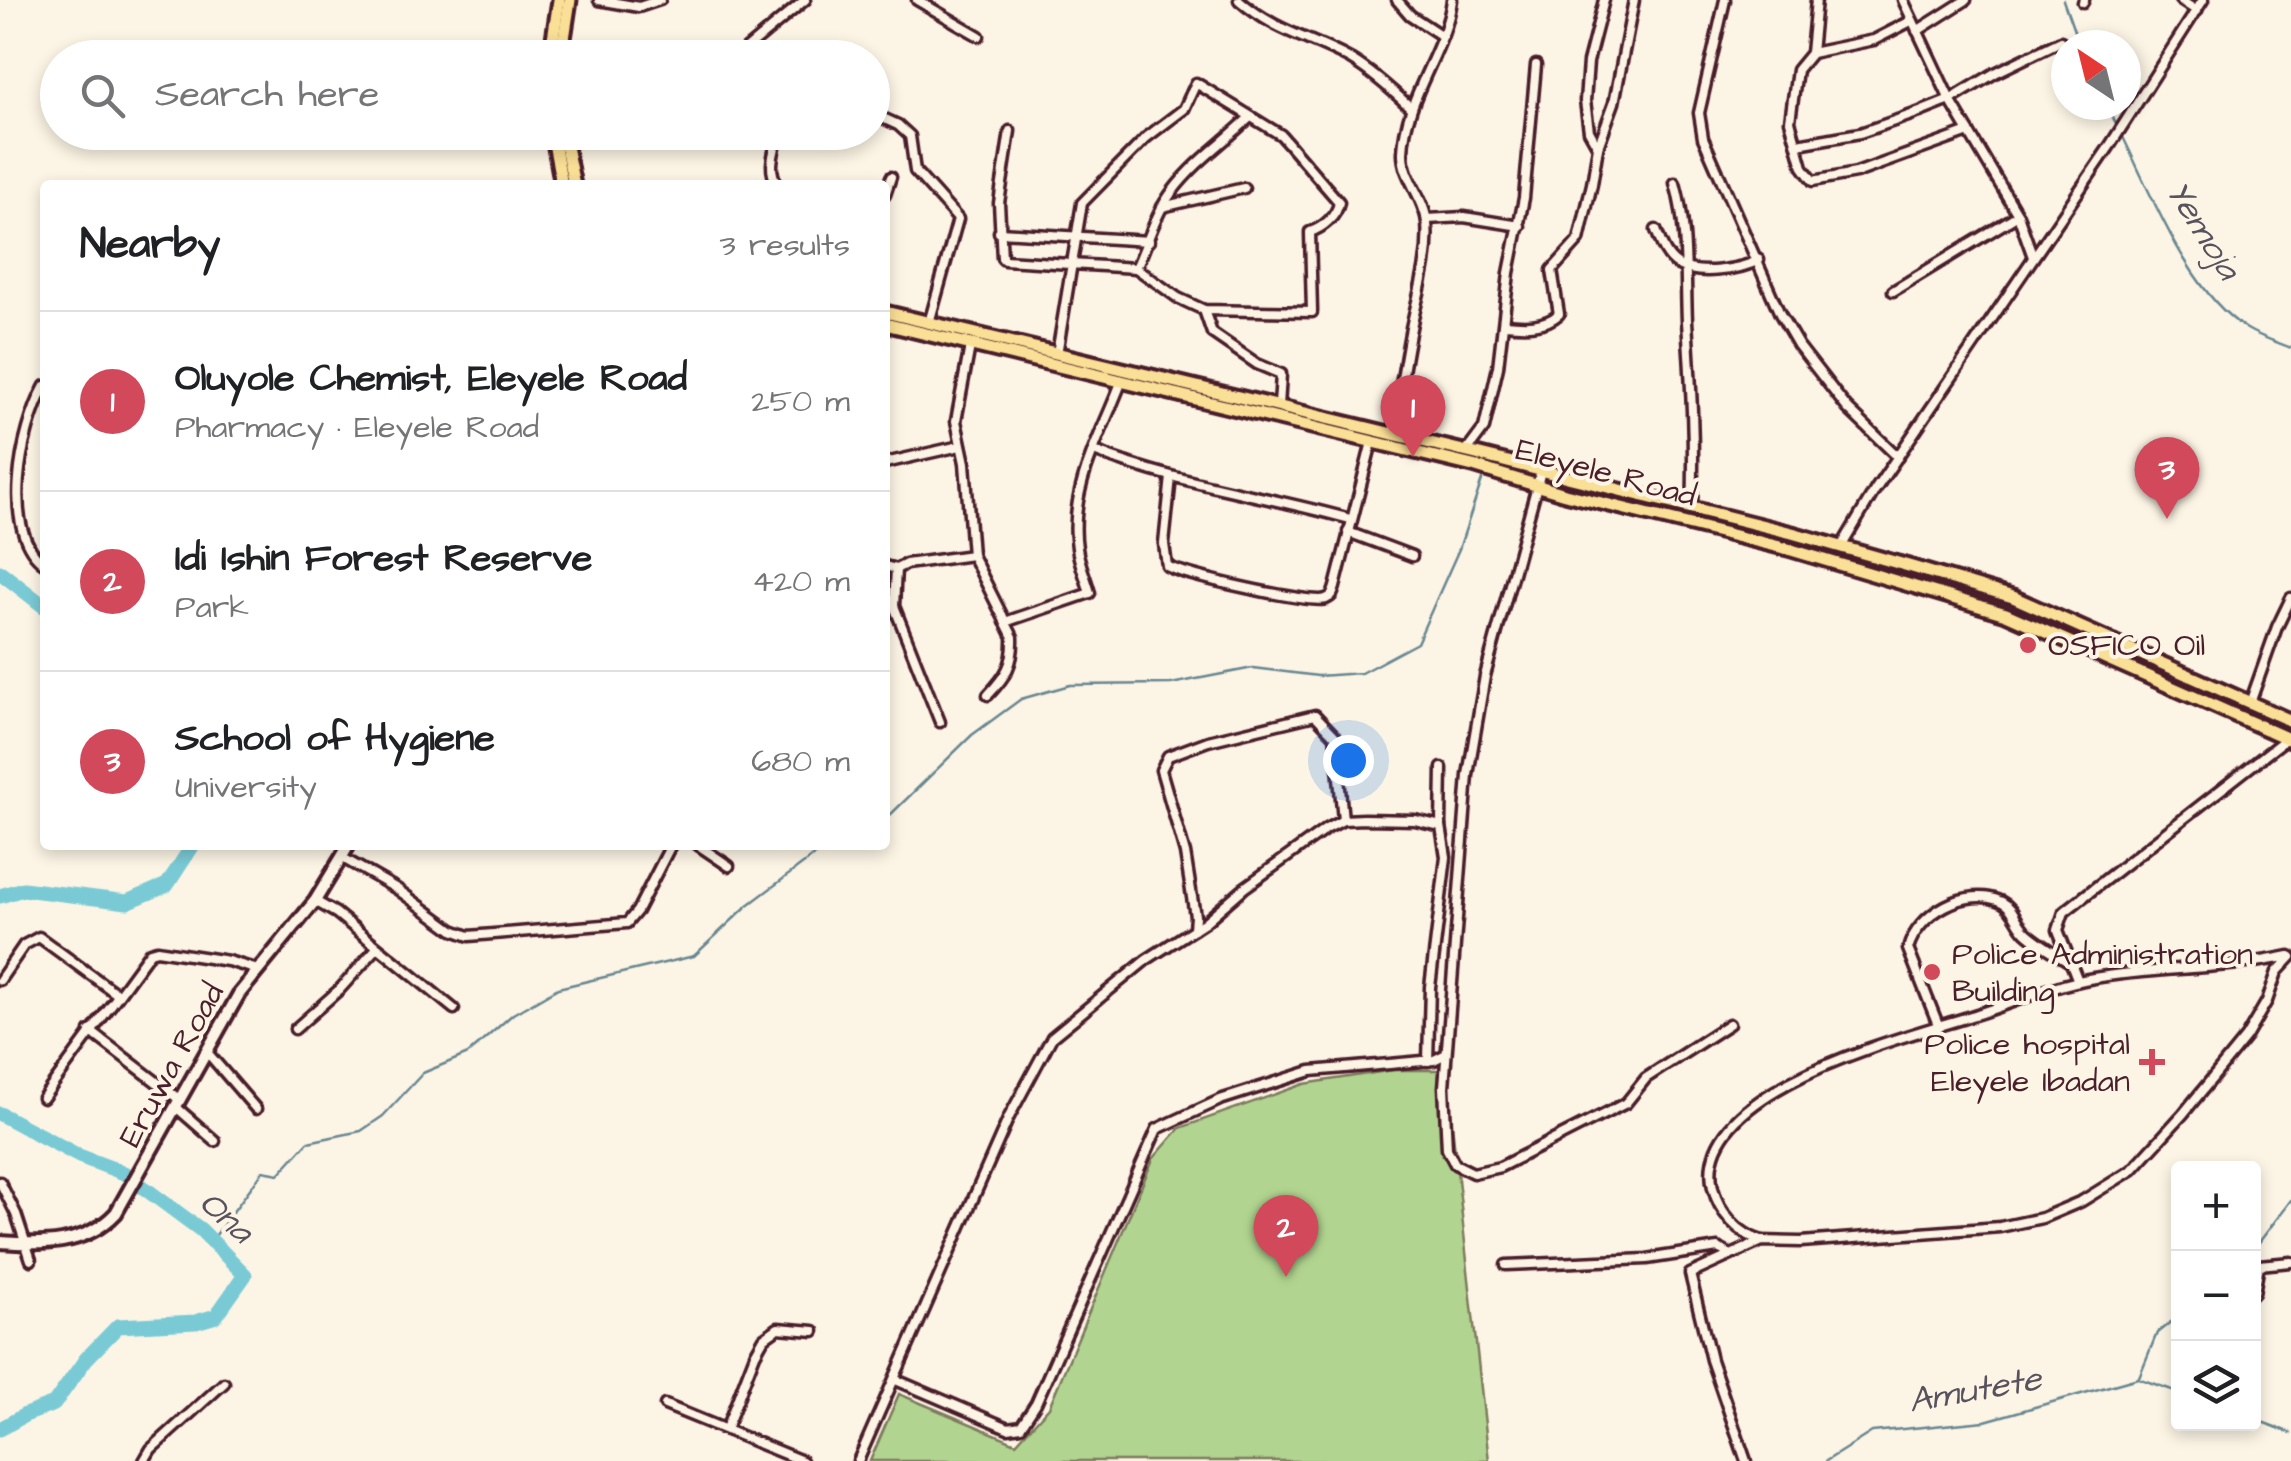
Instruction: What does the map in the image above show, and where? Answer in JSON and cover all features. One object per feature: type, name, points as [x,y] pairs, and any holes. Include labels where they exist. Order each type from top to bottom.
[{"type":"main road","points":[[553,40],[560,0]]},
{"type":"main road","points":[[564,40],[570,0]]},
{"type":"main road","points":[[555,150],[561,180]]},
{"type":"main road","points":[[567,150],[573,180]]},
{"type":"main road","name":"Eleyele Road","points":[[890,313],[1394,434],[2006,614],[2289,739]]},
{"type":"main road","name":"Eleyele Road","points":[[890,325],[1372,442],[1472,457]]},
{"type":"main road","name":"Eleyele Road","points":[[1532,475],[1692,508],[2013,597],[2291,721]]},
{"type":"main road","points":[[2006,614],[2013,597]]},
{"type":"main road","name":"Eruwa Road","points":[[0,1242],[46,1244],[84,1236],[108,1222],[122,1206],[240,994],[315,901],[345,850]]},
{"type":"street","points":[[600,0],[639,7],[660,0]]},
{"type":"street","points":[[758,40],[806,0]]},
{"type":"street","points":[[917,0],[932,4],[978,36]]},
{"type":"street","points":[[1240,0],[1267,22],[1365,68],[1411,108]]},
{"type":"street","points":[[1397,0],[1410,16],[1442,36]]},
{"type":"street","points":[[1394,434],[1422,279],[1428,219],[1403,158],[1411,108],[1442,36],[1452,0]]},
{"type":"street","points":[[1598,147],[1589,131],[1585,101],[1588,62],[1604,0]]},
{"type":"street","points":[[1505,324],[1547,322],[1559,314],[1552,270],[1582,232],[1598,147],[1614,103],[1634,0]]},
{"type":"street","points":[[1725,0],[1700,128],[1780,314],[1798,345],[1848,408],[1898,457]]},
{"type":"street","points":[[1816,0],[1810,53],[1798,70],[1790,122],[1803,167],[1813,181],[1856,173],[1969,132]]},
{"type":"street","points":[[1903,0],[1950,100],[2018,215],[2033,257]]},
{"type":"street","points":[[1917,31],[1966,0]]},
{"type":"street","points":[[2180,0],[2197,11]]},
{"type":"street","points":[[1841,548],[2204,0]]},
{"type":"street","points":[[1810,53],[1874,40],[1912,22]]},
{"type":"street","points":[[1798,144],[1860,133],[1950,100],[2051,46]]},
{"type":"street","points":[[1472,457],[1484,428],[1505,324],[1509,273],[1520,226],[1536,65]]},
{"type":"street","points":[[1010,131],[999,203],[1004,260],[1074,262],[1136,268],[1178,298],[1204,310],[1312,312],[1310,232],[1321,228],[1338,206],[1338,200],[1281,135],[1196,83],[1184,109],[1147,137],[1082,202],[1074,262],[1057,354]]},
{"type":"street","points":[[1136,268],[1162,207],[1187,173],[1249,118]]},
{"type":"street","points":[[890,123],[908,133],[915,171],[958,219],[929,324]]},
{"type":"street","points":[[774,180],[775,150]]},
{"type":"street","points":[[1674,183],[1684,216],[1694,435],[1692,508]]},
{"type":"street","points":[[1162,207],[1244,188]]},
{"type":"street","points":[[1893,292],[2018,215]]},
{"type":"street","points":[[1428,219],[1464,216],[1520,226]]},
{"type":"street","points":[[1656,230],[1668,256],[1685,268],[1728,270],[1758,260]]},
{"type":"street","points":[[999,232],[1149,242]]},
{"type":"street","points":[[1204,310],[1212,333],[1257,364],[1281,374],[1280,406]]},
{"type":"street","points":[[970,346],[956,421],[965,464],[972,556],[1013,637],[1013,660],[988,695]]},
{"type":"street","points":[[1005,622],[1090,593],[1077,552],[1078,493],[1122,380]]},
{"type":"street","points":[[40,400],[16,470],[13,502],[21,543],[40,561]]},
{"type":"street","points":[[1171,477],[1164,561],[1171,569],[1277,595],[1322,601],[1332,595],[1335,587],[1372,442]]},
{"type":"street","points":[[890,462],[960,446]]},
{"type":"street","points":[[1094,450],[1171,477],[1350,519]]},
{"type":"street","points":[[1532,475],[1478,710],[1461,850],[1444,1086],[1447,1148],[1455,1164],[1473,1173],[1500,1166],[1626,1103],[1646,1078],[1729,1024]]},
{"type":"street","points":[[1348,532],[1412,556]]},
{"type":"street","points":[[896,570],[906,564],[972,556]]},
{"type":"street","points":[[890,568],[896,570]]},
{"type":"street","points":[[896,570],[894,606],[940,722]]},
{"type":"street","points":[[2250,703],[2291,598]]},
{"type":"street","points":[[1194,928],[1185,853],[1161,770],[1168,756],[1208,741],[1315,715],[1333,731],[1337,743],[1343,820]]},
{"type":"street","points":[[2078,981],[2058,930],[2064,912],[2289,739]]},
{"type":"street","points":[[1428,1060],[1430,988],[1446,857],[1441,826],[1442,768]]},
{"type":"street","points":[[858,1461],[1002,1133],[1048,1044],[1063,1027],[1304,844],[1343,820],[1416,820],[1441,826]]},
{"type":"street","points":[[340,857],[397,889],[453,930],[469,936],[627,923],[637,912],[668,850]]},
{"type":"street","points":[[705,850],[729,866]]},
{"type":"street","points":[[1939,1026],[1908,949],[1910,941],[1950,901],[1991,899],[2003,903],[2028,934],[2071,963]]},
{"type":"street","points":[[315,901],[336,913],[454,1009]]},
{"type":"street","points":[[0,980],[24,945],[38,937],[117,994]]},
{"type":"street","points":[[296,1029],[378,948]]},
{"type":"street","points":[[44,1098],[145,957],[156,950],[228,961],[258,970]]},
{"type":"street","points":[[2291,956],[2278,972],[2257,1020],[2226,1062],[2141,1161],[2105,1190],[2042,1218],[2000,1227],[1801,1242],[1762,1242],[1750,1238],[1722,1210],[1712,1184],[1716,1153],[1740,1116],[1770,1092],[1808,1074],[2078,981],[2150,971],[2243,965],[2291,956]]},
{"type":"street","points":[[90,1031],[178,1103],[215,1140]]},
{"type":"street","points":[[896,1380],[1008,1428],[1020,1426],[1036,1403],[1157,1129],[1220,1100],[1311,1072],[1428,1060],[1446,1054],[1448,1040]]},
{"type":"street","points":[[206,1051],[256,1109]]},
{"type":"street","points":[[0,1182],[31,1260]]},
{"type":"street","points":[[1746,1461],[1711,1360],[1690,1274],[1762,1242]]},
{"type":"street","points":[[1506,1265],[1647,1259],[1718,1248],[1729,1254]]},
{"type":"street","points":[[2261,1265],[2291,1262]]},
{"type":"street","points":[[726,1429],[764,1338],[778,1328],[814,1331]]},
{"type":"street","points":[[144,1461],[161,1440],[224,1384]]},
{"type":"street","points":[[666,1405],[802,1461]]},
{"type":"street","points":[[762,1461],[768,1447]]},
{"type":"green space","points":[[1393,1070],[1446,1070],[1489,1461],[870,1461],[899,1394],[1016,1443],[1049,1407],[1153,1159],[1180,1128],[1304,1084]]},
{"type":"waterway","name":"Yemoja","points":[[2063,0],[2074,30]]},
{"type":"waterway","name":"Yemoja","points":[[2114,120],[2117,126]]},
{"type":"waterway","name":"Yemoja","points":[[2121,133],[2174,240],[2207,292],[2247,329],[2291,348]]},
{"type":"waterway","points":[[890,815],[972,735],[1021,699],[1070,685],[1171,684],[1253,668],[1318,676],[1361,673],[1417,643],[1459,549],[1482,480]]},
{"type":"waterway","name":"Ona","points":[[0,572],[40,603]]},
{"type":"waterway","name":"Ona","points":[[0,896],[23,889],[127,902],[167,885],[190,850]]},
{"type":"waterway","points":[[210,1243],[263,1171],[279,1174],[308,1142],[361,1131],[383,1116],[423,1073],[468,1054],[513,1014],[558,988],[694,956],[747,906],[825,850]]},
{"type":"waterway","name":"Ona","points":[[0,1114],[79,1156],[124,1173],[201,1230],[245,1275],[216,1316],[196,1322],[118,1326],[86,1359],[54,1404],[0,1429]]},
{"type":"waterway","points":[[2261,1240],[2291,1200]]},
{"type":"waterway","points":[[2139,1377],[2157,1333],[2171,1322]]},
{"type":"waterway","name":"Amutete","points":[[1826,1461],[1872,1432],[1985,1421],[2138,1378]]},
{"type":"waterway","points":[[2140,1379],[2171,1390]]},
{"type":"waterway","points":[[2261,1422],[2291,1433]]},
{"type":"place","name":"Oluyole Chemist, Eleyele Road","points":[[1413,457]]},
{"type":"place","name":"School of Hygiene","points":[[2167,519]]},
{"type":"place","name":"OSFICO Oil","points":[[2028,645]]},
{"type":"place","name":"Police Administration Building","points":[[1932,972]]},
{"type":"place","name":"Police hospital Eleyele Ibadan","points":[[2152,1062]]},
{"type":"place","name":"Idi Ishin Forest Reserve","points":[[1286,1277]]}]
